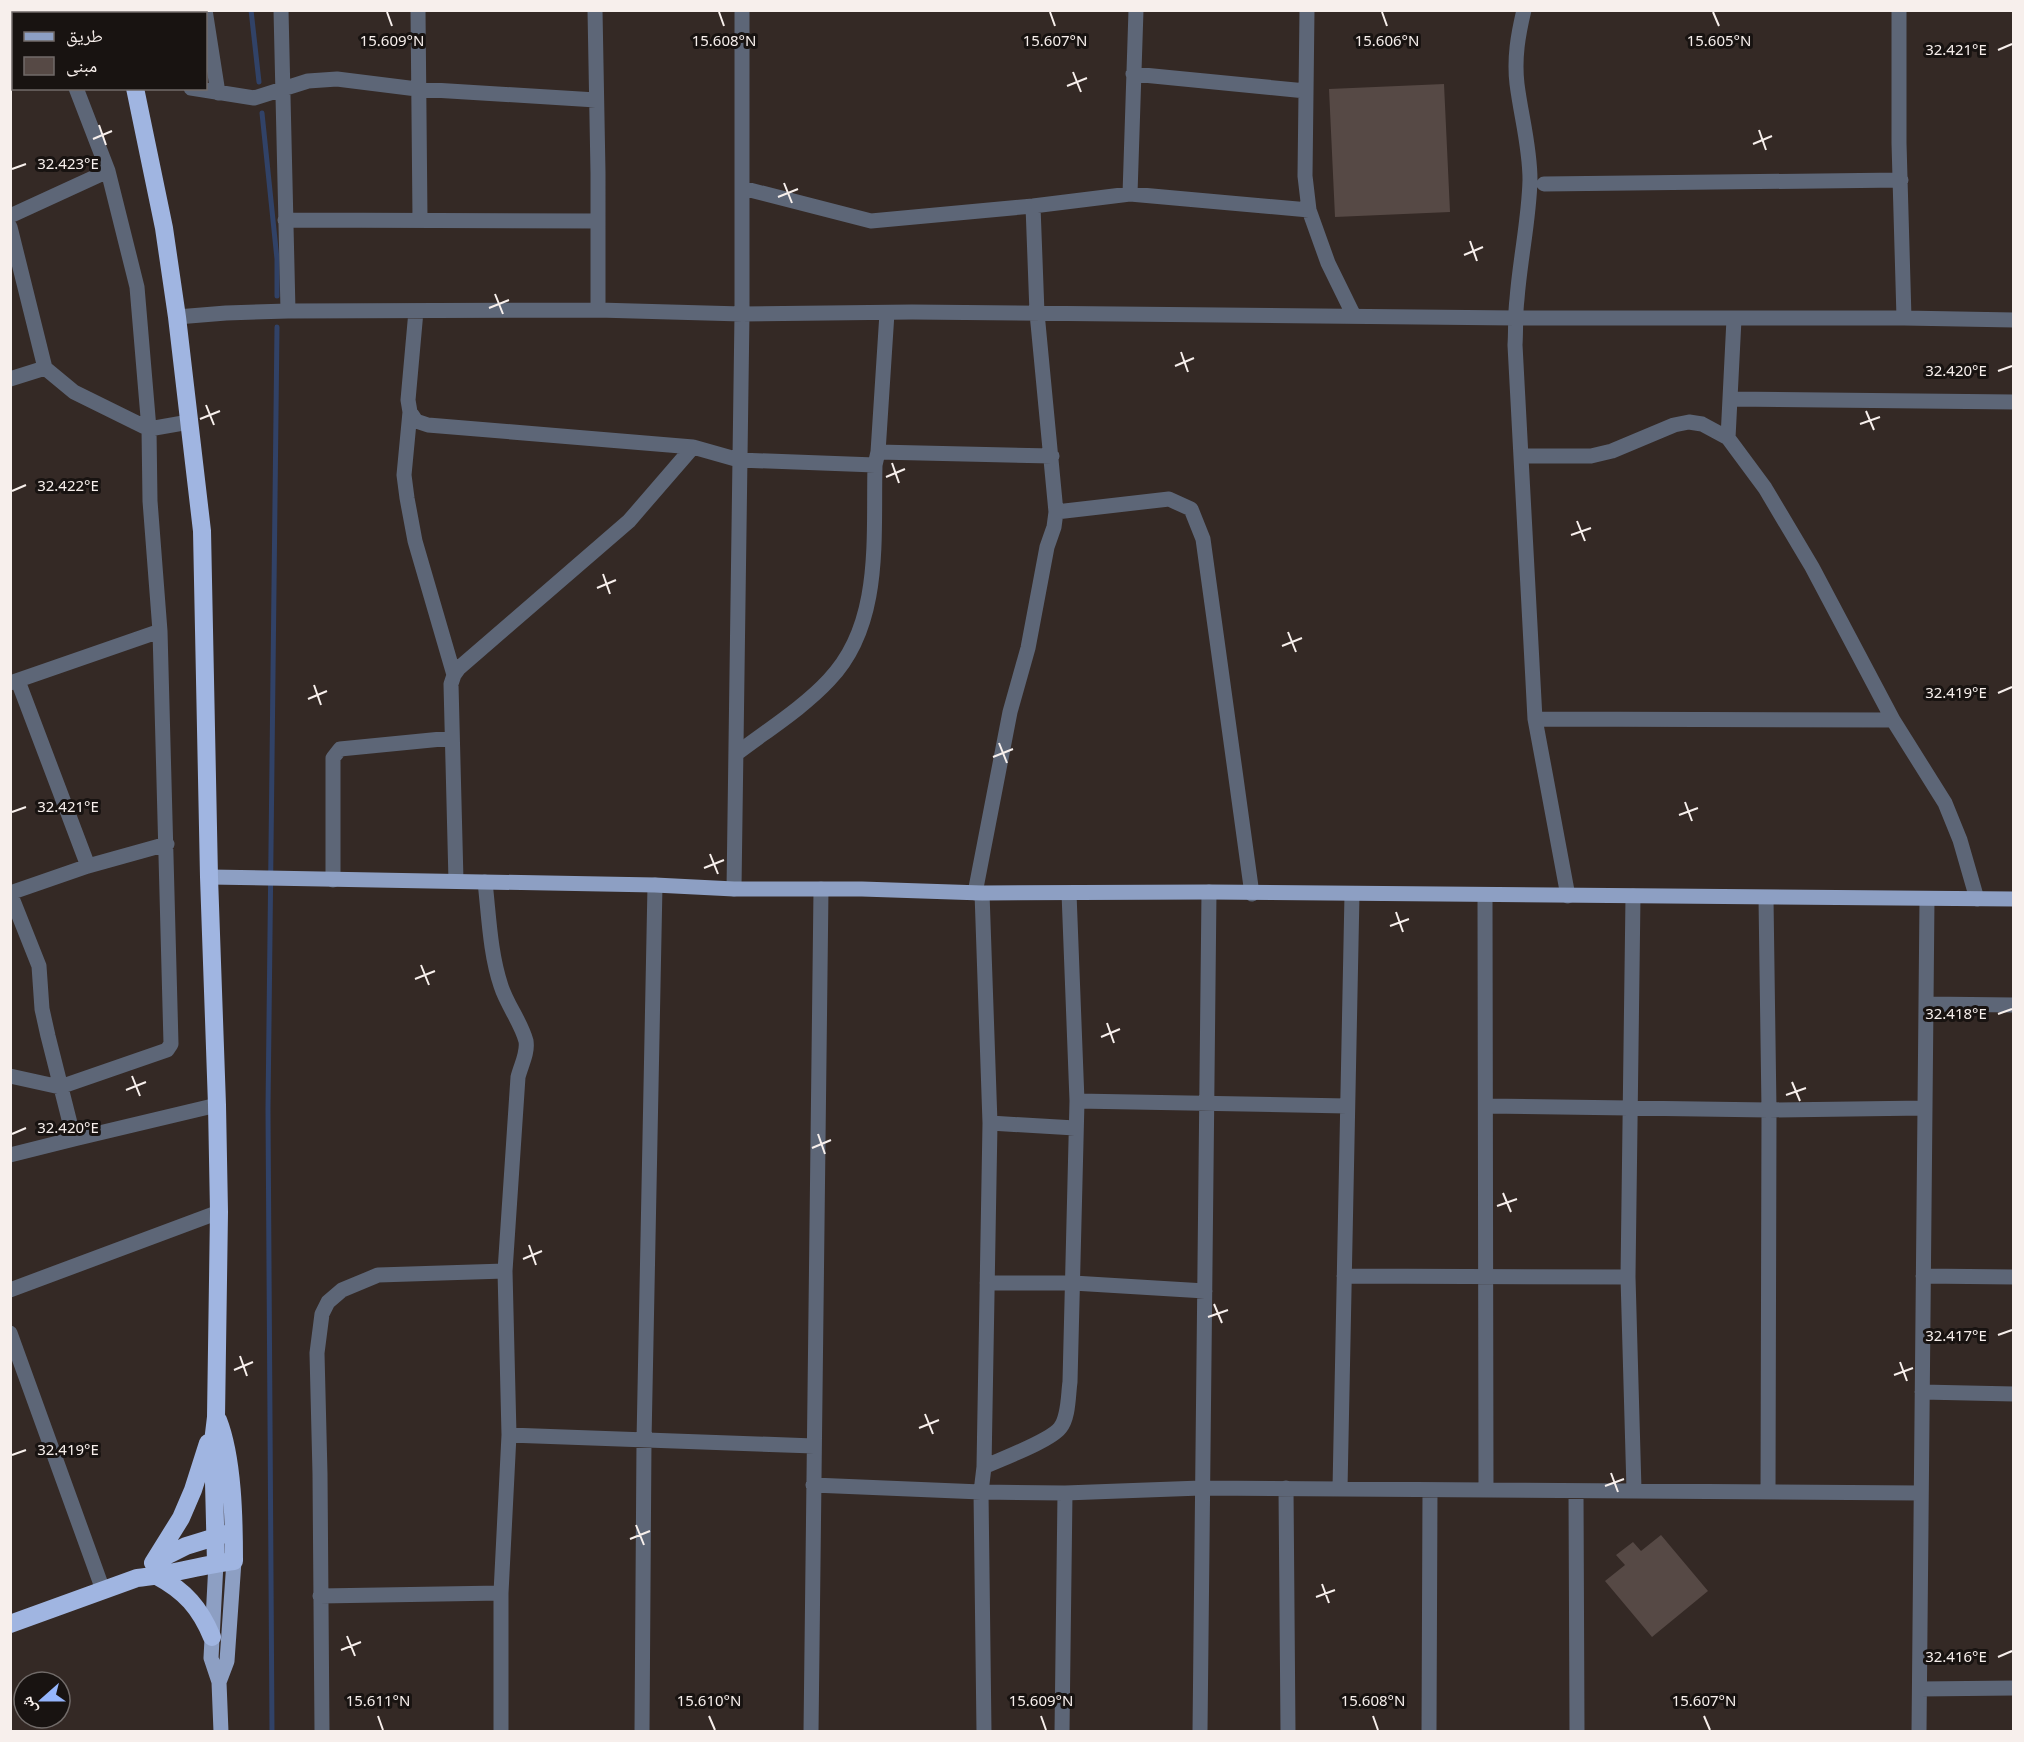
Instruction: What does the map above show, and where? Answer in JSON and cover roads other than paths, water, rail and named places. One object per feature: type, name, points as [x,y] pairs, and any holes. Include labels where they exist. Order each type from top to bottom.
[{"type":"highway","points":[[135,90],[164,228],[177,317],[202,531],[219,1212],[215,1422],[216,1563]]},
{"type":"highway","points":[[10,1624],[155,1570],[234,1561],[234,1533],[226,1440],[215,1422]]},
{"type":"highway","points":[[155,1570],[193,1490],[215,1422]]},
{"type":"highway","points":[[155,1570],[172,1552],[215,1536],[234,1533]]},
{"type":"highway","points":[[155,1570],[182,1592],[200,1611],[212,1637]]},
{"type":"main road","points":[[209,877],[250,876],[333,880],[979,893],[1209,892],[2013,899]]},
{"type":"main road","points":[[219,1682],[227,1661],[234,1561]]},
{"type":"main road","points":[[216,1563],[211,1658],[219,1682],[221,1731]]},
{"type":"street","points":[[281,10],[288,311]]},
{"type":"street","points":[[418,10],[420,219]]},
{"type":"street","points":[[595,10],[598,310]]},
{"type":"street","points":[[734,889],[742,314],[742,10]]},
{"type":"street","points":[[1130,194],[1136,10]]},
{"type":"street","points":[[1306,10],[1305,176],[1309,210],[1328,263],[1354,316]]},
{"type":"street","points":[[1524,10],[1518,35],[1516,62],[1517,83],[1529,154],[1530,178],[1529,204],[1516,301],[1515,345],[1535,720],[1568,896]]},
{"type":"street","points":[[1899,10],[1904,318]]},
{"type":"street","points":[[207,23],[218,93]]},
{"type":"street","points":[[1133,74],[1306,90]]},
{"type":"street","points":[[202,90],[254,98],[308,81],[337,80],[417,89],[596,100]]},
{"type":"street","points":[[10,1076],[60,1088],[167,1050],[171,1044],[160,630],[150,501],[149,429],[137,287],[108,171],[77,90]]},
{"type":"street","points":[[10,216],[108,171]]},
{"type":"street","points":[[1544,184],[1900,180]]},
{"type":"street","points":[[742,188],[871,221],[1033,206],[1130,194],[1309,210]]},
{"type":"street","points":[[984,1731],[981,1492],[984,1467],[990,1123],[979,893],[1010,712],[1028,648],[1056,512],[1037,313],[1033,206]]},
{"type":"street","points":[[285,219],[598,221]]},
{"type":"street","points":[[10,227],[45,368],[74,392],[149,429],[189,422]]},
{"type":"street","points":[[177,317],[288,311],[598,310],[742,314],[1037,313],[1516,318],[1904,318],[2013,321]]},
{"type":"street","points":[[416,311],[404,475],[415,541],[454,675]]},
{"type":"street","points":[[736,754],[828,681],[856,641],[864,618],[871,584],[876,458],[887,313]]},
{"type":"street","points":[[1728,438],[1734,319]]},
{"type":"street","points":[[10,379],[45,368]]},
{"type":"street","points":[[1730,399],[2013,402]]},
{"type":"street","points":[[410,412],[416,421],[428,425],[693,447],[739,460],[1052,456]]},
{"type":"street","points":[[1522,456],[1591,456],[1612,451],[1674,424],[1689,422],[1702,424],[1728,438],[1765,488],[1812,567],[1893,720],[1945,803],[1960,840],[1977,899]]},
{"type":"street","points":[[456,881],[451,684],[454,675],[459,668],[628,520],[693,447]]},
{"type":"street","points":[[1056,512],[1169,499],[1191,509],[1203,539],[1252,894]]},
{"type":"street","points":[[88,866],[14,682],[160,630]]},
{"type":"street","points":[[1535,720],[1893,720]]},
{"type":"street","points":[[333,880],[333,758],[336,753],[340,749],[452,738]]},
{"type":"street","points":[[74,1139],[42,1009],[39,966],[10,893],[88,866],[167,844]]},
{"type":"street","points":[[485,882],[491,946],[496,970],[502,989],[526,1041],[526,1052],[518,1077],[506,1271],[509,1435],[501,1593],[501,1731]]},
{"type":"street","points":[[642,1731],[644,1441],[655,885]]},
{"type":"street","points":[[811,1731],[821,889]]},
{"type":"street","points":[[984,1467],[1031,1446],[1060,1429],[1065,1418],[1070,1382],[1077,1101],[1070,892]]},
{"type":"street","points":[[1200,1731],[1209,892]]},
{"type":"street","points":[[1340,1489],[1352,894]]},
{"type":"street","points":[[1485,896],[1486,1490]]},
{"type":"street","points":[[1633,896],[1628,1277],[1634,1490]]},
{"type":"street","points":[[1766,898],[1770,1110],[1768,1492]]},
{"type":"street","points":[[1919,1731],[1928,1004],[1927,898]]},
{"type":"street","points":[[1928,1004],[2013,1005]]},
{"type":"street","points":[[1077,1101],[1347,1106]]},
{"type":"street","points":[[10,1155],[217,1105]]},
{"type":"street","points":[[1486,1106],[1770,1110],[1925,1108]]},
{"type":"street","points":[[990,1123],[1075,1128]]},
{"type":"street","points":[[10,1290],[219,1212]]},
{"type":"street","points":[[322,1731],[317,1353],[322,1314],[328,1302],[342,1290],[378,1275],[506,1271]]},
{"type":"street","points":[[1344,1276],[1628,1277]]},
{"type":"street","points":[[1923,1276],[2013,1277]]},
{"type":"street","points":[[987,1283],[1073,1283],[1205,1291]]},
{"type":"street","points":[[10,1333],[103,1590]]},
{"type":"street","points":[[1922,1392],[2013,1394]]},
{"type":"street","points":[[509,1435],[814,1446]]},
{"type":"street","points":[[813,1485],[1065,1493],[1201,1488],[1922,1493]]},
{"type":"street","points":[[1286,1488],[1288,1731]]},
{"type":"street","points":[[1429,1731],[1430,1490]]},
{"type":"street","points":[[1576,1491],[1577,1731]]},
{"type":"street","points":[[1062,1731],[1065,1493]]},
{"type":"street","points":[[320,1596],[501,1593]]},
{"type":"street","points":[[1920,1689],[2013,1688]]},
{"type":"waterway","points":[[251,10],[259,82]]},
{"type":"waterway","points":[[262,113],[277,259],[277,296]]},
{"type":"waterway","points":[[272,1732],[268,1109],[277,327]]}]
